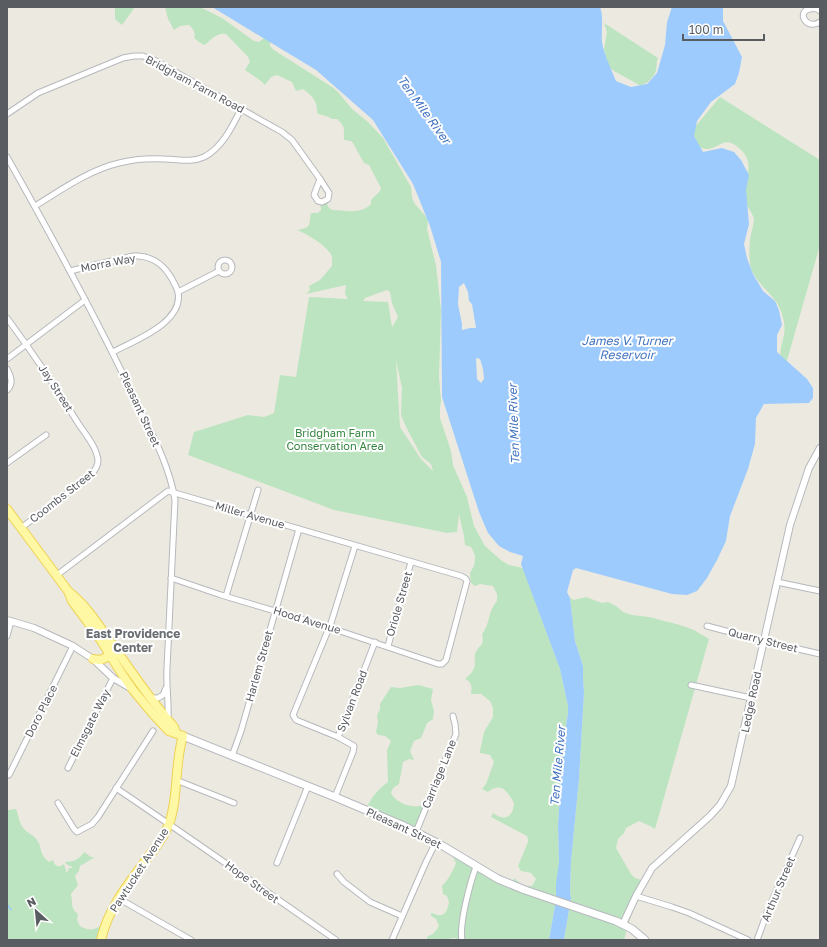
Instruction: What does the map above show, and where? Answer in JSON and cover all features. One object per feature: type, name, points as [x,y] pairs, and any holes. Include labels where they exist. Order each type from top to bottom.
[{"type":"main road","points":[[7,509],[57,575],[68,591],[72,601],[100,639],[151,698],[179,734]]},
{"type":"main road","points":[[93,659],[100,660],[114,654]]},
{"type":"main road","points":[[114,654],[122,674],[133,690],[169,731],[179,734]]},
{"type":"main road","name":"Pleasant Street","points":[[179,734],[335,797],[416,832],[436,842],[476,867],[511,885],[623,924],[636,931],[645,940]]},
{"type":"main road","name":"Pawtucket Avenue","points":[[101,940],[105,924],[118,898],[159,843],[169,824],[176,780],[179,734]]},
{"type":"street","points":[[820,11],[817,9],[810,9],[803,14],[804,20],[807,23],[814,25],[820,22]]},
{"type":"street","name":"Bridgham Farm Road","points":[[7,114],[38,93],[51,87],[123,58],[144,56],[154,60],[282,132],[292,140],[320,179]]},
{"type":"street","points":[[35,206],[99,169],[118,163],[147,159],[186,160],[203,157],[213,151],[226,136],[241,109]]},
{"type":"street","name":"Pleasant Street","points":[[7,157],[35,206],[112,352],[158,447],[171,480],[175,500],[166,687],[169,702],[168,720]]},
{"type":"street","name":"Morra Way","points":[[70,271],[137,256],[156,260],[164,266],[178,292]]},
{"type":"street","points":[[112,352],[162,326],[172,316],[177,307],[178,292],[219,271]]},
{"type":"street","points":[[7,359],[85,300]]},
{"type":"street","name":"Jay Street","points":[[7,318],[64,399],[94,448],[98,461]]},
{"type":"street","points":[[7,369],[11,380],[7,390]]},
{"type":"street","points":[[7,463],[46,435]]},
{"type":"street","name":"Ledge Road","points":[[623,924],[636,896],[652,868],[710,816],[728,794],[734,780],[790,525],[809,468],[820,448]]},
{"type":"street","name":"Coombs Street","points":[[21,528],[92,474],[96,469],[98,461]]},
{"type":"street","points":[[226,596],[258,490]]},
{"type":"street","points":[[57,575],[168,491],[174,492]]},
{"type":"street","name":"Miller Avenue","points":[[174,492],[179,495],[466,579],[446,660],[442,664]]},
{"type":"street","name":"Harlem Street","points":[[232,756],[241,731],[299,529]]},
{"type":"street","points":[[338,737],[296,720],[293,715],[329,627],[355,546]]},
{"type":"street","name":"Oriole Street","points":[[388,646],[411,562]]},
{"type":"street","name":"Hood Avenue","points":[[171,578],[388,646],[438,664],[442,664]]},
{"type":"street","points":[[777,582],[820,591]]},
{"type":"street","points":[[7,636],[9,620],[34,628],[73,646],[93,659],[113,678],[133,690]]},
{"type":"street","name":"Quarry Street","points":[[707,626],[820,654]]},
{"type":"street","name":"Sylvan Road","points":[[335,797],[354,749],[352,744],[338,737],[375,642]]},
{"type":"street","name":"Doro Place","points":[[9,775],[73,646]]},
{"type":"street","name":"Elmsgate Way","points":[[68,768],[113,678]]},
{"type":"street","points":[[692,685],[752,698]]},
{"type":"street","points":[[151,698],[158,698],[163,695],[166,687]]},
{"type":"street","name":"Carriage Lane","points":[[416,832],[456,734],[452,716]]},
{"type":"street","points":[[58,803],[77,832],[92,824],[153,731]]},
{"type":"street","points":[[176,780],[234,803]]},
{"type":"street","points":[[277,863],[308,786]]},
{"type":"street","name":"Hope Street","points":[[116,788],[336,940]]},
{"type":"street","name":"Arthur Street","points":[[757,940],[768,910],[800,838]]},
{"type":"street","points":[[392,940],[436,842]]},
{"type":"street","points":[[461,939],[472,877],[476,867]]},
{"type":"street","points":[[337,874],[344,882],[370,902],[402,916]]},
{"type":"street","points":[[636,896],[689,913],[748,940]]},
{"type":"street","points":[[118,898],[191,940]]},
{"type":"green space","points":[[115,7],[135,7],[122,25],[115,19]]},
{"type":"green space","name":"Bridgham Farm Conservation Area","points":[[165,7],[200,7],[222,18],[254,41],[259,42],[264,38],[270,41],[270,46],[274,50],[332,87],[352,109],[368,122],[383,138],[411,187],[412,198],[415,204],[428,219],[427,229],[436,265],[441,310],[439,377],[441,401],[440,418],[451,451],[453,465],[467,497],[474,526],[485,546],[502,561],[509,565],[523,568],[560,669],[568,706],[560,766],[561,778],[558,825],[559,862],[556,900],[549,940],[459,940],[454,938],[427,940],[427,937],[434,933],[439,926],[436,919],[431,916],[431,913],[443,915],[448,907],[449,902],[447,896],[443,894],[442,886],[455,866],[456,863],[453,857],[455,854],[511,886],[514,878],[523,886],[532,886],[536,879],[531,873],[521,871],[518,866],[528,842],[527,836],[491,817],[493,813],[497,816],[508,817],[513,808],[514,803],[512,799],[504,789],[497,788],[488,792],[482,789],[486,784],[494,762],[490,755],[480,753],[484,732],[493,717],[493,708],[490,701],[481,694],[471,694],[471,685],[465,679],[474,668],[475,654],[483,641],[482,634],[485,630],[492,609],[497,601],[497,594],[493,586],[480,584],[475,586],[471,583],[470,573],[474,566],[475,555],[471,547],[465,545],[459,514],[457,532],[447,533],[334,510],[188,455],[194,432],[248,415],[264,417],[274,413],[280,375],[296,377],[309,297],[348,299],[345,294],[346,285],[306,294],[310,290],[309,286],[320,280],[332,266],[332,257],[320,243],[297,230],[308,227],[311,213],[318,213],[321,210],[320,202],[327,200],[328,206],[332,210],[362,210],[371,204],[371,200],[381,188],[369,165],[364,163],[353,143],[351,141],[344,140],[344,129],[342,125],[337,119],[332,119],[317,113],[315,102],[303,89],[296,91],[292,82],[277,75],[271,77],[265,85],[245,70],[250,62],[248,57],[226,34],[217,35],[205,45],[194,38],[195,36],[193,29],[189,25],[180,26],[174,30],[168,19]],"holes":[[[387,290],[390,292],[392,303],[398,317],[392,327],[388,302],[363,301],[365,298]],[[396,360],[402,388],[401,415],[422,457],[431,464],[433,471],[421,459],[400,427]]]},
{"type":"green space","points":[[604,23],[658,58],[655,73],[645,84],[641,86],[614,71],[607,65],[604,50],[607,32]]},
{"type":"green space","points":[[720,97],[820,160],[820,245],[786,364],[781,358],[781,349],[784,336],[784,320],[781,311],[778,304],[757,279],[750,265],[749,254],[754,219],[746,201],[748,160],[741,150],[734,144],[728,142],[709,149],[695,145],[693,133],[694,128]]},
{"type":"green space","points":[[586,597],[602,603],[608,602],[623,612],[632,615],[649,617],[680,625],[694,630],[709,639],[655,829],[639,821],[626,828],[624,833],[618,839],[616,848],[631,874],[635,878],[641,880],[624,940],[564,940],[571,898],[571,861],[579,779],[584,692],[583,666],[575,641],[570,598],[574,600]]},
{"type":"green space","points":[[418,685],[433,689],[431,700],[434,711],[433,719],[427,723],[421,738],[414,741],[410,751],[414,760],[409,759],[403,762],[399,784],[393,788],[391,793],[393,797],[400,802],[409,806],[423,805],[426,809],[417,831],[366,809],[375,794],[388,782],[387,750],[391,741],[385,736],[378,735],[376,732],[378,722],[377,715],[380,709],[380,704],[391,687],[400,688]]},
{"type":"green space","points":[[16,809],[21,825],[39,843],[43,856],[49,862],[53,860],[57,866],[64,864],[67,873],[69,868],[72,867],[65,862],[76,860],[84,852],[91,857],[95,857],[80,866],[79,871],[75,876],[78,885],[71,894],[73,908],[78,914],[77,920],[80,926],[90,929],[95,929],[100,926],[106,928],[103,940],[7,940],[7,810]]},
{"type":"water","name":"James V. Turner Reservoir","points":[[212,7],[600,7],[604,52],[616,81],[631,87],[647,84],[657,73],[665,45],[667,22],[672,7],[723,7],[723,21],[742,57],[735,84],[711,102],[697,121],[694,136],[703,152],[722,148],[734,152],[741,160],[749,175],[746,190],[749,224],[744,244],[747,258],[753,274],[763,291],[775,301],[779,310],[782,325],[777,335],[777,352],[807,379],[813,388],[813,398],[809,403],[764,404],[756,418],[755,444],[748,469],[730,516],[726,541],[707,578],[697,591],[687,595],[672,594],[576,568],[573,570],[567,592],[570,598],[575,641],[583,666],[584,692],[579,779],[571,861],[571,898],[564,940],[549,940],[556,900],[556,884],[559,862],[558,825],[561,778],[560,766],[568,713],[568,706],[560,669],[521,564],[523,556],[510,552],[499,546],[488,533],[479,512],[442,397],[441,262],[430,226],[413,184],[373,120],[316,70]],"holes":[[[464,283],[468,292],[469,301],[472,304],[476,328],[462,330],[458,304],[459,287]],[[476,358],[480,359],[483,369],[484,379],[481,383],[477,379]]]},
{"type":"waterway","points":[[7,904],[11,910]]},
{"type":"district","name":"East Providence Center","points":[[133,641]]},
{"type":"water label","name":"Ten Mile River","points":[[424,110]]},
{"type":"water label","name":"Ten Mile River","points":[[514,424]]},
{"type":"water label","name":"Ten Mile River","points":[[558,766]]}]
